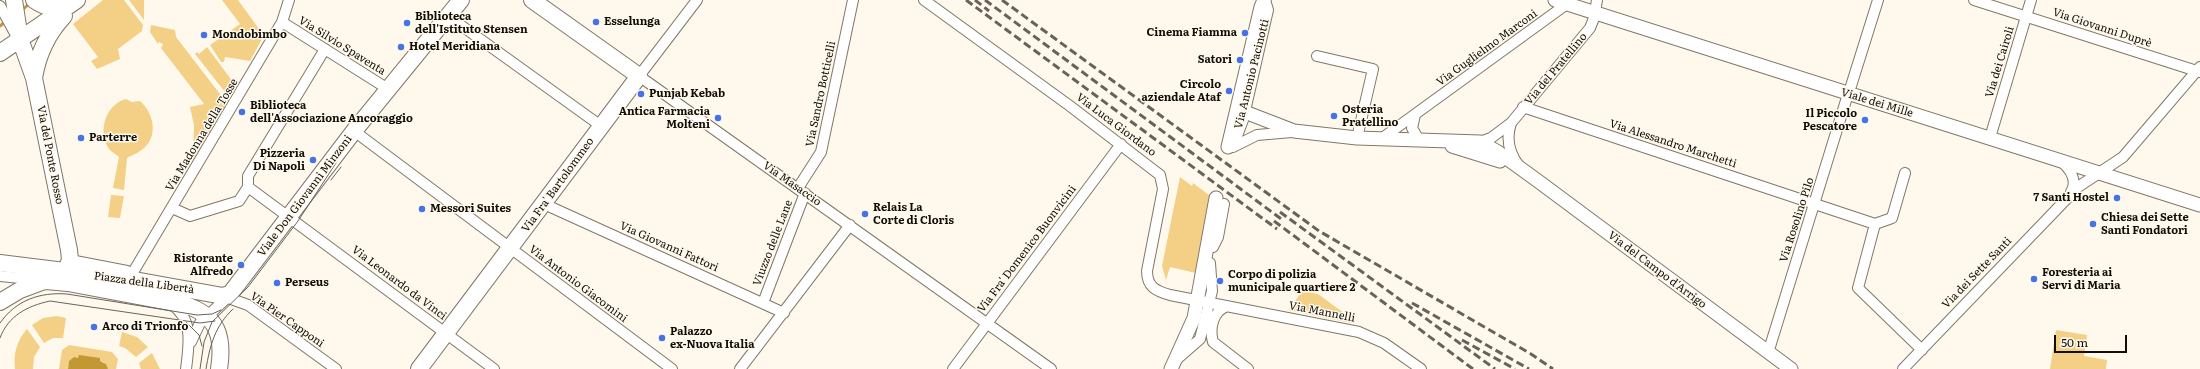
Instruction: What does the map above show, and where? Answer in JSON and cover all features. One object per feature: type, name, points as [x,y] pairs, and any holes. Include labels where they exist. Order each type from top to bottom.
[{"type":"main road","name":"Via del Ponte Rosso","points":[[14,0],[16,29],[34,78],[68,266]]},
{"type":"main road","points":[[0,53],[16,29],[77,0]]},
{"type":"main road","points":[[42,3],[60,7],[77,0]]},
{"type":"main road","points":[[34,78],[38,56],[47,37],[77,0]]},
{"type":"main road","name":"Viale Don Giovanni Minzoni","points":[[228,295],[354,131],[461,0]]},
{"type":"main road","name":"Via Masaccio","points":[[532,0],[639,76]]},
{"type":"main road","name":"Via Fra' Bartolommeo","points":[[420,369],[639,76]]},
{"type":"main road","name":"Piazza della Libertà","points":[[0,263],[68,266],[132,276],[228,295]]},
{"type":"main road","name":"Piazza della Libertà","points":[[0,302],[20,290],[46,281],[68,266]]},
{"type":"main road","name":"Piazza della Libertà","points":[[46,281],[68,283],[190,306],[207,316],[219,334],[221,350],[219,369]]},
{"type":"street","name":"Via Madonna della Tosse","points":[[132,276],[282,22],[289,0]]},
{"type":"street","name":"Via Fra' Bartolommeo","points":[[639,76],[697,0]]},
{"type":"street","name":"Via Sandro Botticelli","points":[[802,190],[821,152],[853,0]]},
{"type":"street","name":"Via Luca Giordano","points":[[924,0],[1158,172],[1163,184],[1147,271],[1149,283],[1164,294],[1201,298]]},
{"type":"street","name":"Via Antonio Pacinotti","points":[[1233,148],[1261,7],[1264,0]]},
{"type":"street","name":"Viale dei Mille","points":[[1555,0],[1596,6]]},
{"type":"street","name":"Viale dei Mille","points":[[1582,0],[1596,6],[2062,161],[2103,170],[2200,197]]},
{"type":"street","name":"Via Rosolino Pilo","points":[[1768,353],[1878,0]]},
{"type":"street","name":"Via Giovanni Duprè","points":[[1974,0],[2199,70]]},
{"type":"street","name":"Via dei Cairoli","points":[[1992,131],[2031,0]]},
{"type":"street","name":"Via Guglielmo Marconi","points":[[1381,138],[1570,2]]},
{"type":"street","points":[[0,6],[16,29]]},
{"type":"street","name":"Via del Pratellino","points":[[1479,147],[1511,122],[1590,28],[1596,6]]},
{"type":"street","points":[[448,16],[601,126]]},
{"type":"street","name":"Via Silvio Spaventa","points":[[282,22],[388,89]]},
{"type":"street","points":[[172,208],[190,216],[239,201],[248,186],[248,176],[325,49]]},
{"type":"street","points":[[1317,56],[1373,69],[1356,138]]},
{"type":"street","name":"Via dei Sette Santi","points":[[1903,369],[2084,181],[2124,156],[2199,70],[2200,61]]},
{"type":"street","name":"Via Masaccio","points":[[639,76],[802,190],[1051,369]]},
{"type":"street","name":"Viale dei Mille","points":[[1849,90],[1992,131],[2200,206]]},
{"type":"street","name":"Via Alessandro Marchetti","points":[[1523,107],[1875,224]]},
{"type":"street","points":[[1241,110],[1294,132]]},
{"type":"street","points":[[1415,115],[1412,128],[1425,140]]},
{"type":"street","points":[[1511,122],[1508,136],[1510,148],[1523,170]]},
{"type":"street","name":"Via Antonio Giacomini","points":[[354,131],[672,369]]},
{"type":"street","points":[[1233,148],[1245,140],[1266,133],[1294,132],[1356,138],[1425,140],[1479,147]]},
{"type":"street","name":"Via Fra' Domenico Buonvicini","points":[[953,369],[1121,144]]},
{"type":"street","name":"Via del Campo d'Arrigo","points":[[1479,147],[1498,152],[1791,369]]},
{"type":"street","points":[[2062,161],[2069,169],[2074,181],[2074,188],[2070,195]]},
{"type":"street","points":[[1905,173],[1892,218],[1875,224],[1858,288],[1922,350]]},
{"type":"street","name":"Via Leonardo da Vinci","points":[[248,186],[494,369]]},
{"type":"street","name":"Viuzzo delle Lane","points":[[763,303],[802,190]]},
{"type":"street","points":[[1173,365],[1200,339],[1201,298],[1220,201]]},
{"type":"street","points":[[1173,365],[1194,318],[1201,298],[1210,263],[1213,247],[1213,236],[1220,201]]},
{"type":"street","name":"Via Giovanni Fattori","points":[[544,204],[784,313]]},
{"type":"street","points":[[740,369],[850,225]]},
{"type":"street","points":[[1201,298],[1212,291],[1210,263]]},
{"type":"street","name":"Piazza della Libertà","points":[[0,276],[46,281]]},
{"type":"street","name":"Piazza della Libertà","points":[[188,351],[196,330],[207,316],[228,295]]},
{"type":"street","name":"Via Pier Capponi","points":[[228,295],[248,305],[336,369]]},
{"type":"street","name":"Via Mannelli","points":[[1201,298],[1227,306],[1366,334],[1393,348],[1421,369]]},
{"type":"street","name":"Piazza della Libertà","points":[[161,300],[178,310],[185,319],[189,328],[186,369]]},
{"type":"street","points":[[1227,306],[1217,310],[1212,326],[1212,335],[1216,346],[1248,369]]},
{"type":"shaded area","points":[[103,0],[124,0],[143,25],[142,31],[118,49],[120,59],[97,69],[91,61],[98,57],[73,24]]},
{"type":"shaded area","points":[[129,0],[144,0],[144,20]]},
{"type":"shaded area","points":[[222,0],[238,0],[262,33],[267,30],[250,61],[225,57],[224,62],[221,62],[210,45],[240,24]]},
{"type":"shaded area","points":[[151,25],[175,30],[176,37],[223,98],[228,100],[193,160],[194,125],[190,107],[204,104],[161,48],[163,44],[159,42],[158,44],[150,32]]},
{"type":"shaded area","points":[[207,47],[236,86],[229,97],[195,54],[197,52],[199,54]]},
{"type":"shaded area","points":[[126,99],[132,102],[140,101],[145,106],[151,117],[153,130],[149,143],[144,148],[127,158],[124,190],[113,188],[119,157],[109,149],[105,142],[104,127],[109,112],[113,106]]},
{"type":"shaded area","points":[[1180,177],[1192,186],[1193,183],[1213,198],[1196,273],[1170,267],[1166,280],[1162,266]]},
{"type":"shaded area","points":[[111,195],[124,196],[120,218],[108,217]]},
{"type":"shaded area","points":[[1302,291],[1318,294],[1352,319],[1351,323],[1289,310]]},
{"type":"shaded area","points":[[57,316],[66,318],[63,338],[53,338],[44,343],[32,325],[43,318]]},
{"type":"shaded area","points":[[27,329],[40,347],[34,357],[33,369],[15,369],[16,348]]},
{"type":"shaded area","points":[[2056,330],[2087,335],[2084,356],[2107,360],[2106,369],[2050,369]]},
{"type":"shaded area","points":[[122,332],[137,337],[148,347],[136,357],[125,348],[119,346]]},
{"type":"shaded area","points":[[69,345],[112,352],[118,359],[116,369],[108,369],[104,362],[78,358],[69,361],[68,369],[59,369],[62,350]]},
{"type":"shaded area","points":[[152,353],[160,369],[141,369],[139,363]]},
{"type":"shaded area","points":[[79,355],[100,358],[100,361],[106,364],[108,369],[68,369],[69,361],[74,357],[78,358]]},
{"type":"waterway","points":[[21,11],[30,3]]},
{"type":"waterway","points":[[0,26],[6,21]]},
{"type":"tram line","points":[[200,369],[204,342],[212,322],[248,287],[298,221],[336,163]]},
{"type":"tram line","points":[[331,180],[341,167]]},
{"type":"tram line","points":[[0,323],[13,308],[21,303],[47,294],[67,294],[197,315],[212,314],[221,310]]},
{"type":"tram line","points":[[0,338],[8,324],[19,313],[26,309],[50,301],[200,323],[215,321]]},
{"type":"tram line","points":[[206,369],[214,336],[222,322],[233,309]]},
{"type":"tram line","points":[[186,322],[199,335],[202,346]]},
{"type":"railway","points":[[966,0],[1277,229]]},
{"type":"railway","points":[[975,0],[989,11]]},
{"type":"railway","points":[[985,0],[1284,221]]},
{"type":"railway","points":[[1002,0],[1319,231],[1531,354],[1553,369]]},
{"type":"railway","points":[[1280,212],[1495,369]]},
{"type":"railway","points":[[1274,221],[1473,369]]},
{"type":"railway","points":[[1412,303],[1529,369]]},
{"type":"railway","points":[[1462,340],[1515,369]]},
{"type":"place","name":"Esselunga","points":[[596,22]]},
{"type":"place","name":"Biblioteca dell'Istituto Stensen","points":[[407,23]]},
{"type":"place","name":"Cinema Fiamma","points":[[1245,33]]},
{"type":"place","name":"Mondobimbo","points":[[204,35]]},
{"type":"place","name":"Hotel Meridiana","points":[[401,47]]},
{"type":"place","name":"Satori","points":[[1240,60]]},
{"type":"place","name":"Circolo aziendale Ataf","points":[[1229,91]]},
{"type":"place","name":"Punjab Kebab","points":[[641,94]]},
{"type":"place","name":"Biblioteca dell'Associazione Ancoraggio","points":[[242,112]]},
{"type":"place","name":"Osteria Pratellino","points":[[1334,116]]},
{"type":"place","name":"Antica Farmacia Molteni","points":[[718,118]]},
{"type":"place","name":"Il Piccolo Pescatore","points":[[1865,120]]},
{"type":"place","name":"Parterre","points":[[81,138]]},
{"type":"place","name":"Pizzeria Di Napoli","points":[[313,160]]},
{"type":"place","name":"7 Santi Hostel","points":[[2117,198]]},
{"type":"place","name":"Messori Suites","points":[[422,209]]},
{"type":"place","name":"Relais La Corte di Cloris","points":[[865,214]]},
{"type":"place","name":"Chiesa dei Sette Santi Fondatori","points":[[2093,224]]},
{"type":"place","name":"Ristorante Alfredo","points":[[241,265]]},
{"type":"place","name":"Foresteria ai Servi di Maria","points":[[2034,279]]},
{"type":"place","name":"Corpo di polizia municipale quartiere 2","points":[[1220,281]]},
{"type":"place","name":"Perseus","points":[[277,283]]},
{"type":"place","name":"Arco di Trionfo","points":[[94,327]]},
{"type":"place","name":"Palazzo ex-Nuova Italia","points":[[662,338]]}]
